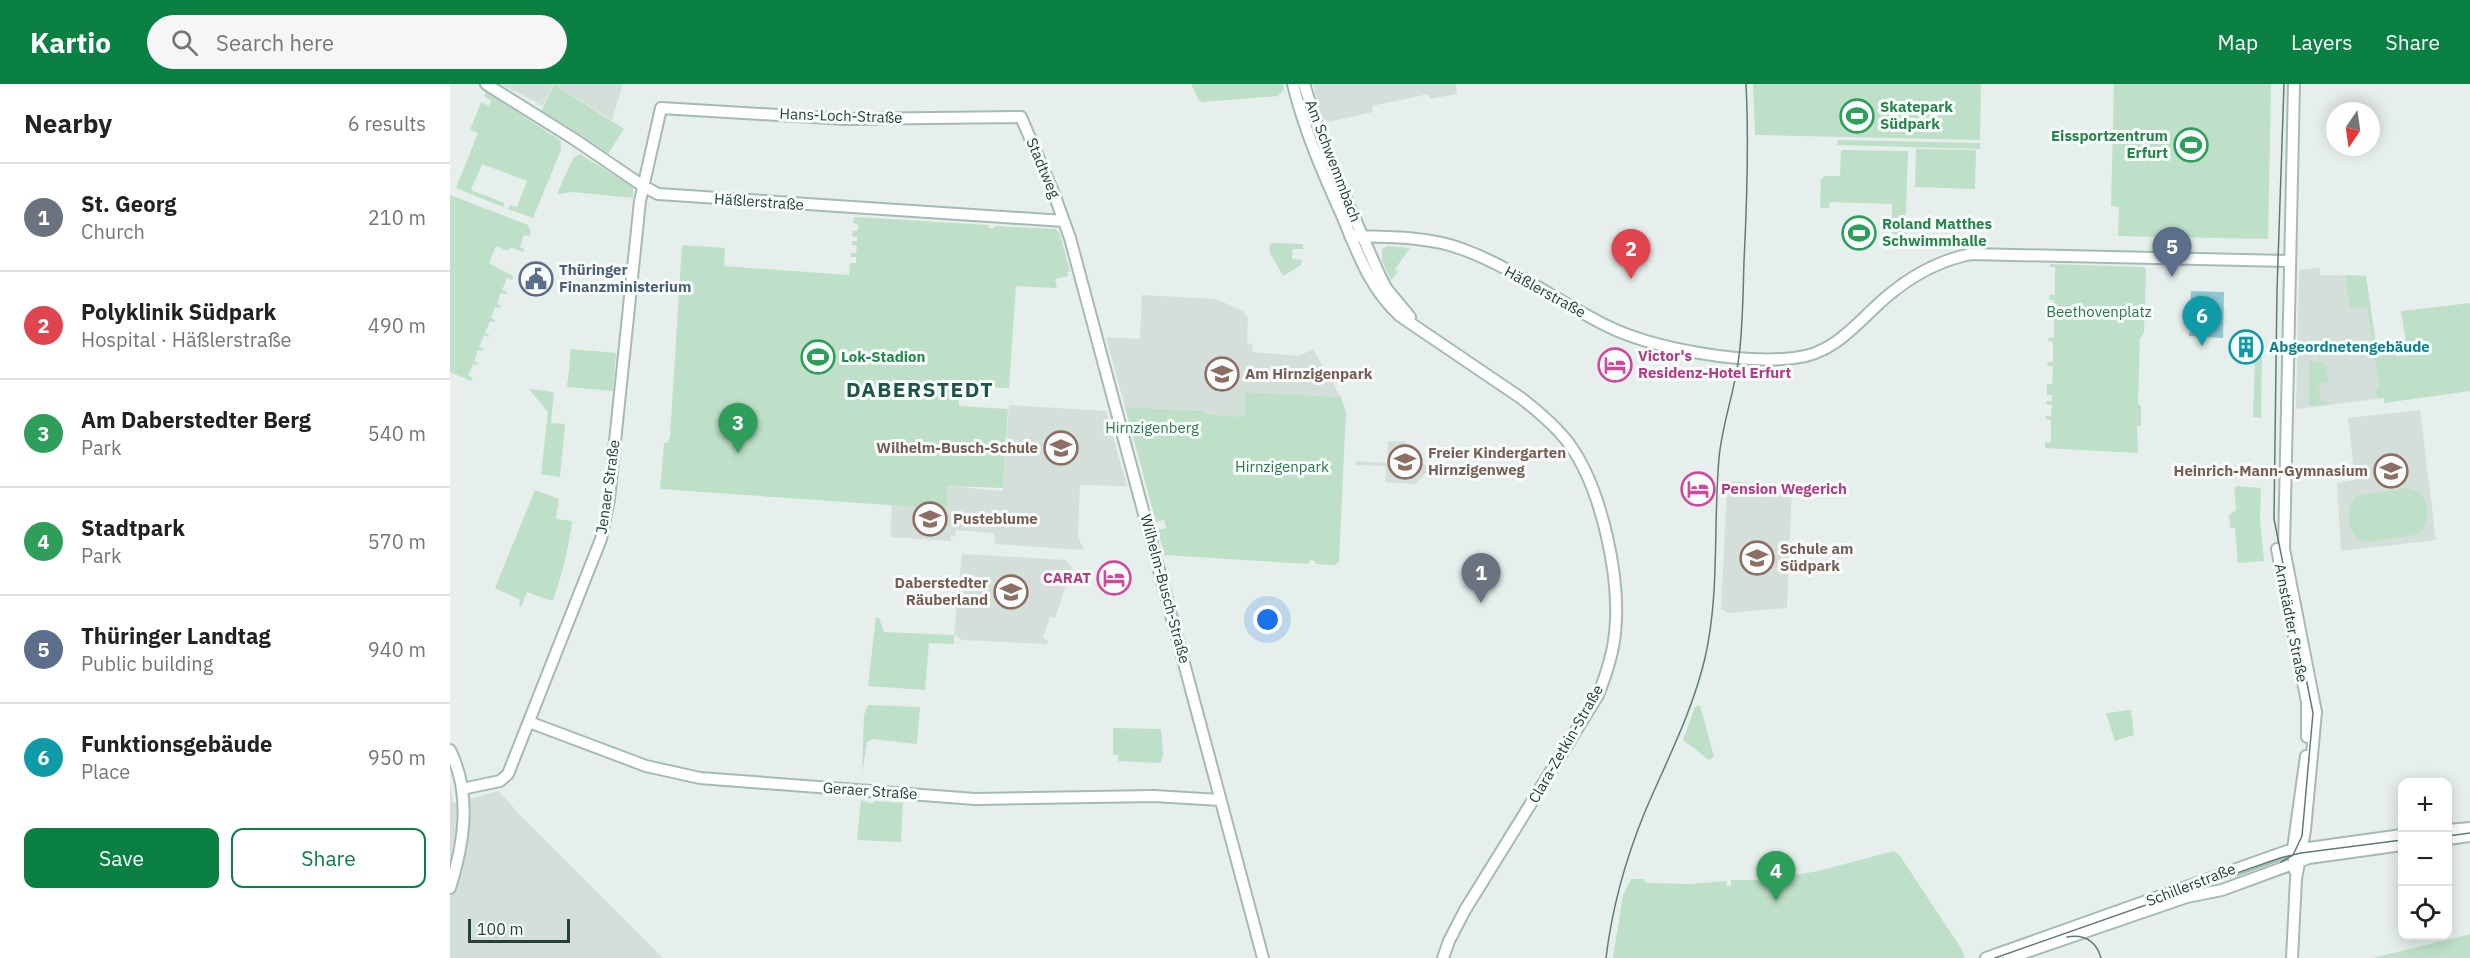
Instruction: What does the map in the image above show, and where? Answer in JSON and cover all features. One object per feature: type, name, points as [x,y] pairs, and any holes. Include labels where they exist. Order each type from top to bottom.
[{"type":"street","name":"Häßlerstraße","points":[[486,84],[658,194],[1064,221]]},
{"type":"street","name":"Am Schwemmbach","points":[[1293,84],[1314,153],[1350,236]]},
{"type":"street","name":"Am Schwemmbach","points":[[1304,84],[1326,153],[1363,237]]},
{"type":"street","name":"Arnstädter Straße","points":[[2292,958],[2298,848],[2316,707],[2284,554],[2294,84]]},
{"type":"street","name":"Jenaer Straße","points":[[462,789],[500,782],[505,778],[604,528],[643,186],[661,108]]},
{"type":"street","name":"Hans-Loch-Straße","points":[[661,108],[844,119],[1021,117]]},
{"type":"street","name":"Stadtweg","points":[[1021,117],[1064,221]]},
{"type":"street","name":"Wilhelm-Busch-Straße","points":[[1064,221],[1263,958]]},
{"type":"street","name":"Häßlerstraße","points":[[1350,236],[1419,240],[1461,249],[1501,267],[1619,332],[1676,347],[1739,356],[1795,358],[1824,350],[1838,342],[1890,294],[1908,281],[1941,263],[1971,254],[2019,253],[2290,261]]},
{"type":"street","name":"Clara-Zetkin-Straße","points":[[1350,236],[1362,267],[1382,297],[1400,316],[1539,412],[1572,447],[1588,477],[1603,526],[1611,564],[1616,632],[1598,694],[1465,910],[1449,940],[1443,958]]},
{"type":"street","name":"Clara-Zetkin-Straße","points":[[1363,237],[1386,288],[1429,334]]},
{"type":"street","name":"Geraer Straße","points":[[529,722],[656,769],[700,778],[975,799],[1154,796],[1220,800]]},
{"type":"street","points":[[450,750],[457,765],[462,789],[463,838],[450,888]]},
{"type":"street","points":[[2452,830],[2470,828]]},
{"type":"street","name":"Schillerstraße","points":[[1986,958],[2298,848],[2398,836]]},
{"type":"street","points":[[2452,838],[2470,836]]},
{"type":"street","name":"Schillerstraße","points":[[2008,958],[2187,897],[2222,891],[2297,863],[2324,856],[2398,846]]},
{"type":"shaded area","points":[[501,84],[553,84],[543,106]]},
{"type":"shaded area","points":[[554,84],[623,84],[612,120]]},
{"type":"shaded area","points":[[1313,84],[1456,84],[1457,94],[1430,99],[1428,94],[1372,106],[1373,112],[1329,122],[1322,117]]},
{"type":"shaded area","points":[[2320,268],[2320,275],[2366,276],[2384,398],[2296,409],[2299,270]]},
{"type":"shaded area","name":"Am Hirnzigenpark","points":[[1142,295],[1216,299],[1243,311],[1248,318],[1247,342],[1253,346],[1252,352],[1299,356],[1313,349],[1341,397],[1245,392],[1244,417],[1206,414],[1206,411],[1125,407],[1106,337],[1140,339]]},
{"type":"shaded area","name":"Wilhelm-Busch-Schule","points":[[1009,405],[1106,411],[1127,486],[1080,485],[1078,537],[1084,550],[995,544],[994,533],[956,530],[955,537],[951,536],[950,541],[890,537],[892,505],[945,509],[947,486],[1003,491]]},
{"type":"shaded area","name":"Heinrich-Mann-Gymnasium","points":[[2420,410],[2436,540],[2341,551],[2337,483],[2355,480],[2348,418]]},
{"type":"shaded area","name":"Freier Kindergarten Hirnzigenweg","points":[[1388,441],[1405,441],[1429,470],[1415,484],[1385,482],[1386,466],[1356,465],[1356,461],[1387,463]]},
{"type":"shaded area","name":"Schule am Südpark","points":[[1733,481],[1792,487],[1787,608],[1728,613],[1721,609],[1727,488]]},
{"type":"shaded area","name":"Daberstedter Räuberland","points":[[962,554],[1066,560],[1072,567],[1055,618],[1050,617],[1043,638],[1048,640],[1047,644],[962,640],[954,635]]},
{"type":"shaded area","points":[[450,784],[453,803],[499,791],[519,814],[663,958],[450,958]]},
{"type":"green space","points":[[554,84],[624,129],[608,154],[566,125],[541,112]]},
{"type":"green space","points":[[1191,84],[1283,84],[1284,90],[1278,96],[1202,102],[1198,99]]},
{"type":"green space","points":[[1753,84],[1981,84],[1980,140],[1755,135]]},
{"type":"green space","name":"Eissportzentrum Erfurt","points":[[2114,84],[2271,84],[2268,239],[2118,236],[2119,207],[2111,206]]},
{"type":"green space","points":[[486,91],[561,141],[561,150],[533,218],[508,209],[510,205],[517,207],[527,181],[482,164],[471,190],[505,203],[503,207],[456,188],[478,133],[470,130],[481,102],[489,106],[491,101],[484,96]]},
{"type":"green space","points":[[1838,140],[1980,143],[1980,149],[1837,145]]},
{"type":"green space","points":[[1916,149],[1976,150],[1975,189],[1915,187]]},
{"type":"green space","points":[[1841,150],[1908,151],[1905,241],[1898,241],[1895,234],[1892,234],[1892,204],[1830,202],[1829,208],[1820,208],[1821,179],[1825,176],[1840,176]]},
{"type":"green space","points":[[580,154],[633,187],[633,198],[572,192],[557,194],[573,158]]},
{"type":"green space","points":[[450,195],[528,225],[531,231],[529,236],[524,235],[520,247],[524,249],[523,252],[511,247],[508,251],[496,246],[489,263],[513,276],[512,280],[507,278],[502,290],[507,292],[506,294],[501,293],[497,304],[501,306],[500,308],[495,307],[491,318],[495,322],[490,321],[485,333],[489,337],[484,335],[479,347],[484,349],[483,351],[478,350],[474,361],[478,363],[473,364],[468,375],[473,378],[471,381],[450,372]]},
{"type":"green space","points":[[854,217],[988,225],[989,228],[995,228],[995,226],[1056,229],[1060,234],[1070,271],[1067,272],[1068,276],[1055,279],[1057,287],[1055,288],[1016,286],[1009,388],[959,386],[959,406],[1008,409],[1003,488],[947,486],[946,509],[660,489],[664,443],[668,443],[670,436],[682,245],[725,248],[724,266],[849,275],[850,263],[856,263],[856,257],[851,257],[851,253],[856,253],[857,246],[852,245],[852,241],[857,241],[857,237],[852,236],[853,231],[858,231],[858,224],[853,223]]},
{"type":"green space","points":[[1272,243],[1303,244],[1303,249],[1293,249],[1292,259],[1302,260],[1301,265],[1283,276],[1270,253],[1269,247]]},
{"type":"green space","points":[[1388,246],[1410,248],[1395,269],[1398,272],[1391,280],[1382,261],[1382,249]]},
{"type":"green space","name":"Beethovenplatz","points":[[2050,264],[2143,267],[2146,269],[2144,332],[2140,337],[2138,405],[2141,405],[2141,426],[2137,426],[2138,453],[2045,448],[2045,442],[2051,442],[2051,420],[2046,419],[2046,416],[2051,416],[2052,405],[2046,404],[2047,401],[2052,401],[2052,395],[2047,395],[2047,384],[2052,384],[2053,366],[2047,366],[2048,362],[2053,362],[2053,342],[2048,341],[2049,338],[2054,338],[2054,318],[2049,317],[2049,305],[2054,305],[2054,300],[2049,300],[2050,295],[2055,295],[2055,267],[2050,267]]},
{"type":"green space","points":[[2345,275],[2366,276],[2377,352],[2395,350],[2396,356],[2408,355],[2401,311],[2470,303],[2470,391],[2384,403],[2384,398],[2378,398],[2375,388],[2379,387],[2367,307],[2350,309]]},
{"type":"green space","points":[[571,349],[616,353],[613,391],[567,387]]},
{"type":"green space","points":[[2255,357],[2262,357],[2261,418],[2253,417]]},
{"type":"green space","points":[[2309,361],[2323,362],[2322,378],[2323,366],[2326,365],[2329,382],[2313,385],[2319,385],[2321,401],[2329,404],[2314,406],[2309,404]]},
{"type":"green space","points":[[529,389],[554,392],[551,423],[565,424],[560,477],[541,474],[548,412]]},
{"type":"green space","name":"Hirnzigenpark","points":[[1245,392],[1341,397],[1346,412],[1339,562],[1335,565],[1316,564],[1315,561],[1310,560],[1308,564],[1164,555],[1158,530],[1166,528],[1164,520],[1156,522],[1125,407],[1206,411],[1206,414],[1244,417]]},
{"type":"green space","points":[[2237,486],[2261,488],[2260,519],[2264,561],[2238,563],[2235,528],[2230,528],[2229,515],[2236,510],[2234,488]]},
{"type":"green space","points":[[2407,488],[2421,494],[2427,506],[2426,521],[2419,534],[2369,542],[2355,536],[2348,517],[2356,496]]},
{"type":"green space","points":[[535,490],[559,499],[556,519],[572,521],[565,561],[553,600],[527,592],[521,607],[519,606],[520,600],[495,588]]},
{"type":"green space","points":[[876,617],[879,618],[884,632],[954,635],[954,644],[929,643],[925,690],[868,686]]},
{"type":"green space","points":[[868,705],[920,707],[917,744],[872,739],[867,742],[862,774],[864,715]]},
{"type":"green space","points":[[1700,705],[1714,757],[1709,760],[1683,740],[1695,707]]},
{"type":"green space","points":[[2131,710],[2134,735],[2115,741],[2106,713]]},
{"type":"green space","points":[[1113,728],[1161,729],[1163,754],[1161,763],[1118,761],[1118,755],[1113,755]]},
{"type":"green space","points":[[861,800],[873,804],[874,801],[903,803],[901,842],[857,840]]},
{"type":"green space","points":[[1894,851],[1900,856],[1961,948],[1965,958],[1613,958],[1623,895],[1631,879],[1643,879],[1646,883],[1689,884],[1726,881],[1727,886],[1731,886],[1731,880],[1768,880],[1818,871]]},
{"type":"green space","points":[[2470,934],[2470,958],[2373,958],[2452,940]]},
{"type":"water","points":[[2191,291],[2224,292],[2223,338],[2189,336],[2189,332],[2204,333],[2205,303],[2196,303],[2196,310],[2190,310]]},
{"type":"tram line","points":[[1606,958],[1625,867],[1644,814],[1693,698],[1710,633],[1719,458],[1737,369],[1741,333],[1747,172],[1746,84]]},
{"type":"tram line","points":[[2281,862],[2293,855],[2302,836],[2313,713],[2274,519],[2277,290],[2284,84]]},
{"type":"tram line","points":[[2452,835],[2470,833]]},
{"type":"tram line","points":[[1995,958],[2280,858],[2301,853],[2398,841]]},
{"type":"tram line","points":[[2067,937],[2073,936],[2089,940],[2096,947],[2101,958]]},
{"type":"place","name":"Skatepark Südpark","points":[[1857,116]]},
{"type":"place","name":"Eissportzentrum Erfurt","points":[[2191,145]]},
{"type":"place","name":"Roland Matthes Schwimmhalle","points":[[1859,233]]},
{"type":"place","name":"Thüringer Landtag","points":[[2172,277]]},
{"type":"place","name":"Thüringer Finanzministerium","points":[[536,279]]},
{"type":"place","name":"Polyklinik Südpark","points":[[1631,279]]},
{"type":"place","name":"Funktionsgebäude","points":[[2202,346]]},
{"type":"place","name":"Abgeordnetengebäude","points":[[2246,347]]},
{"type":"place","name":"Lok-Stadion","points":[[818,357]]},
{"type":"place","name":"Victor's Residenz-Hotel Erfurt","points":[[1615,365]]},
{"type":"place","name":"Am Hirnzigenpark","points":[[1222,374]]},
{"type":"place","name":"Wilhelm-Busch-Schule","points":[[1061,448]]},
{"type":"place","name":"Am Daberstedter Berg","points":[[738,453]]},
{"type":"place","name":"Freier Kindergarten Hirnzigenweg","points":[[1405,462]]},
{"type":"place","name":"Heinrich-Mann-Gymnasium","points":[[2391,471]]},
{"type":"place","name":"Pension Wegerich","points":[[1698,489]]},
{"type":"place","name":"Pusteblume","points":[[930,519]]},
{"type":"place","name":"Schule am Südpark","points":[[1757,558]]},
{"type":"place","name":"CARAT","points":[[1114,578]]},
{"type":"place","name":"Daberstedter Räuberland","points":[[1011,592]]},
{"type":"place","name":"St. Georg","points":[[1481,603]]},
{"type":"place","name":"Stadtpark","points":[[1776,901]]},
{"type":"district","name":"DABERSTEDT","points":[[920,390]]},
{"type":"park label","name":"Hirnzigenberg","points":[[1152,428]]}]
